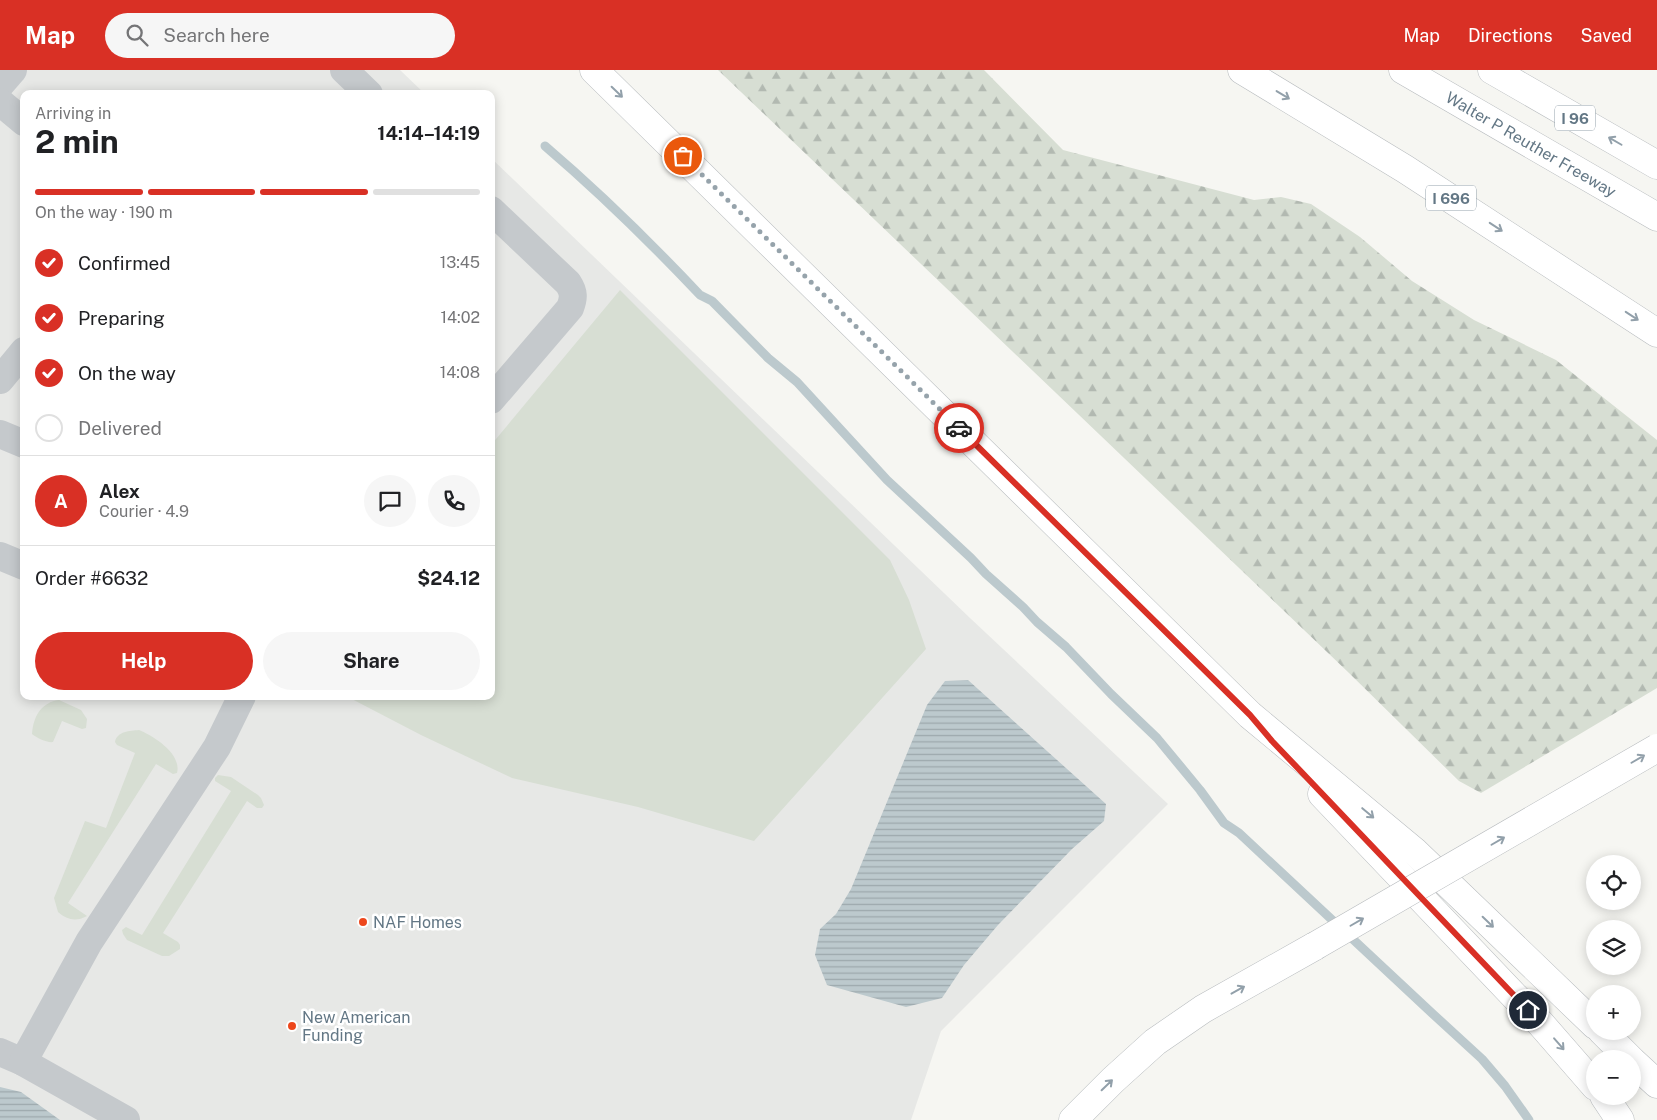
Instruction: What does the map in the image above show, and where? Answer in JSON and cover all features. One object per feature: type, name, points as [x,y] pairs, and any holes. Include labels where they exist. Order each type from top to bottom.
[{"type":"highway","points":[[594,70],[1250,715],[1415,852],[1586,1016]]},
{"type":"highway","name":"I 696","points":[[1242,70],[1405,169],[1657,332]]},
{"type":"highway","name":"Walter P Reuther Freeway","points":[[1403,70],[1657,217]]},
{"type":"highway","name":"I 96","points":[[1492,70],[1657,165]]},
{"type":"highway","points":[[1250,715],[1272,741],[1541,1024],[1586,1076]]},
{"type":"highway","points":[[1073,1120],[1155,1042],[1203,1009],[1657,748]]},
{"type":"highway","points":[[1611,1040],[1622,1050]]},
{"type":"highway","points":[[1641,1069],[1657,1084]]},
{"type":"highway","points":[[1610,1105],[1620,1120]]},
{"type":"street","points":[[0,85],[13,70]]},
{"type":"street","points":[[344,70],[365,90]]},
{"type":"street","points":[[0,102],[20,119]]},
{"type":"street","points":[[495,214],[568,283],[573,291],[574,299],[570,308],[495,395]]},
{"type":"street","points":[[0,380],[20,356]]},
{"type":"street","points":[[0,434],[20,442]]},
{"type":"street","points":[[0,556],[20,564]]},
{"type":"street","points":[[126,1120],[11,1057],[217,747],[240,700]]},
{"type":"shaded area","points":[[0,70],[400,70],[421,90],[20,90],[20,700],[495,700],[495,162],[970,618],[1168,804],[941,1031],[911,1120],[0,1120]]},
{"type":"shaded area","points":[[968,680],[1106,804],[1104,821],[1072,849],[998,925],[964,965],[942,998],[906,1007],[827,985],[815,955],[820,929],[836,914],[851,889],[927,705],[945,681]]},
{"type":"shaded area","points":[[0,1087],[21,1092],[60,1120],[0,1120]]},
{"type":"green space","points":[[718,70],[984,70],[1063,150],[1254,200],[1281,197],[1311,204],[1360,237],[1412,281],[1474,320],[1556,360],[1657,440],[1657,688],[1481,793],[1459,781],[1349,673]]},
{"type":"green space","points":[[620,290],[890,560],[909,600],[926,649],[754,841],[638,807],[512,778],[421,735],[354,700],[495,700],[495,440]]},
{"type":"green space","points":[[59,700],[81,710],[87,719],[86,728],[82,729],[62,721],[53,742],[42,740],[32,734],[36,716],[43,707]]},
{"type":"green space","points":[[139,730],[159,741],[171,753],[175,759],[177,773],[173,774],[156,764],[68,903],[87,916],[79,919],[65,917],[58,912],[54,898],[85,821],[106,828],[135,753],[117,745],[115,742],[116,738],[124,732]]},
{"type":"green space","points":[[218,775],[231,777],[258,795],[264,805],[262,808],[257,808],[247,801],[163,933],[178,942],[180,949],[169,956],[162,956],[127,940],[122,930],[126,927],[142,935],[231,791],[215,781]]},
{"type":"waterway","points":[[545,146],[624,218],[700,295],[712,301],[768,358],[797,382],[887,480],[1037,622],[1066,647],[1157,738],[1200,790],[1224,823],[1239,833],[1482,1059],[1505,1086],[1529,1120]]},
{"type":"way so far","points":[[683,156],[959,428]]},
{"type":"place","name":"NAF Homes","points":[[363,922]]},
{"type":"place","name":"New American Funding","points":[[292,1026]]},
{"type":"route","points":[[959,428],[1250,715],[1272,741],[1528,1010]]}]
